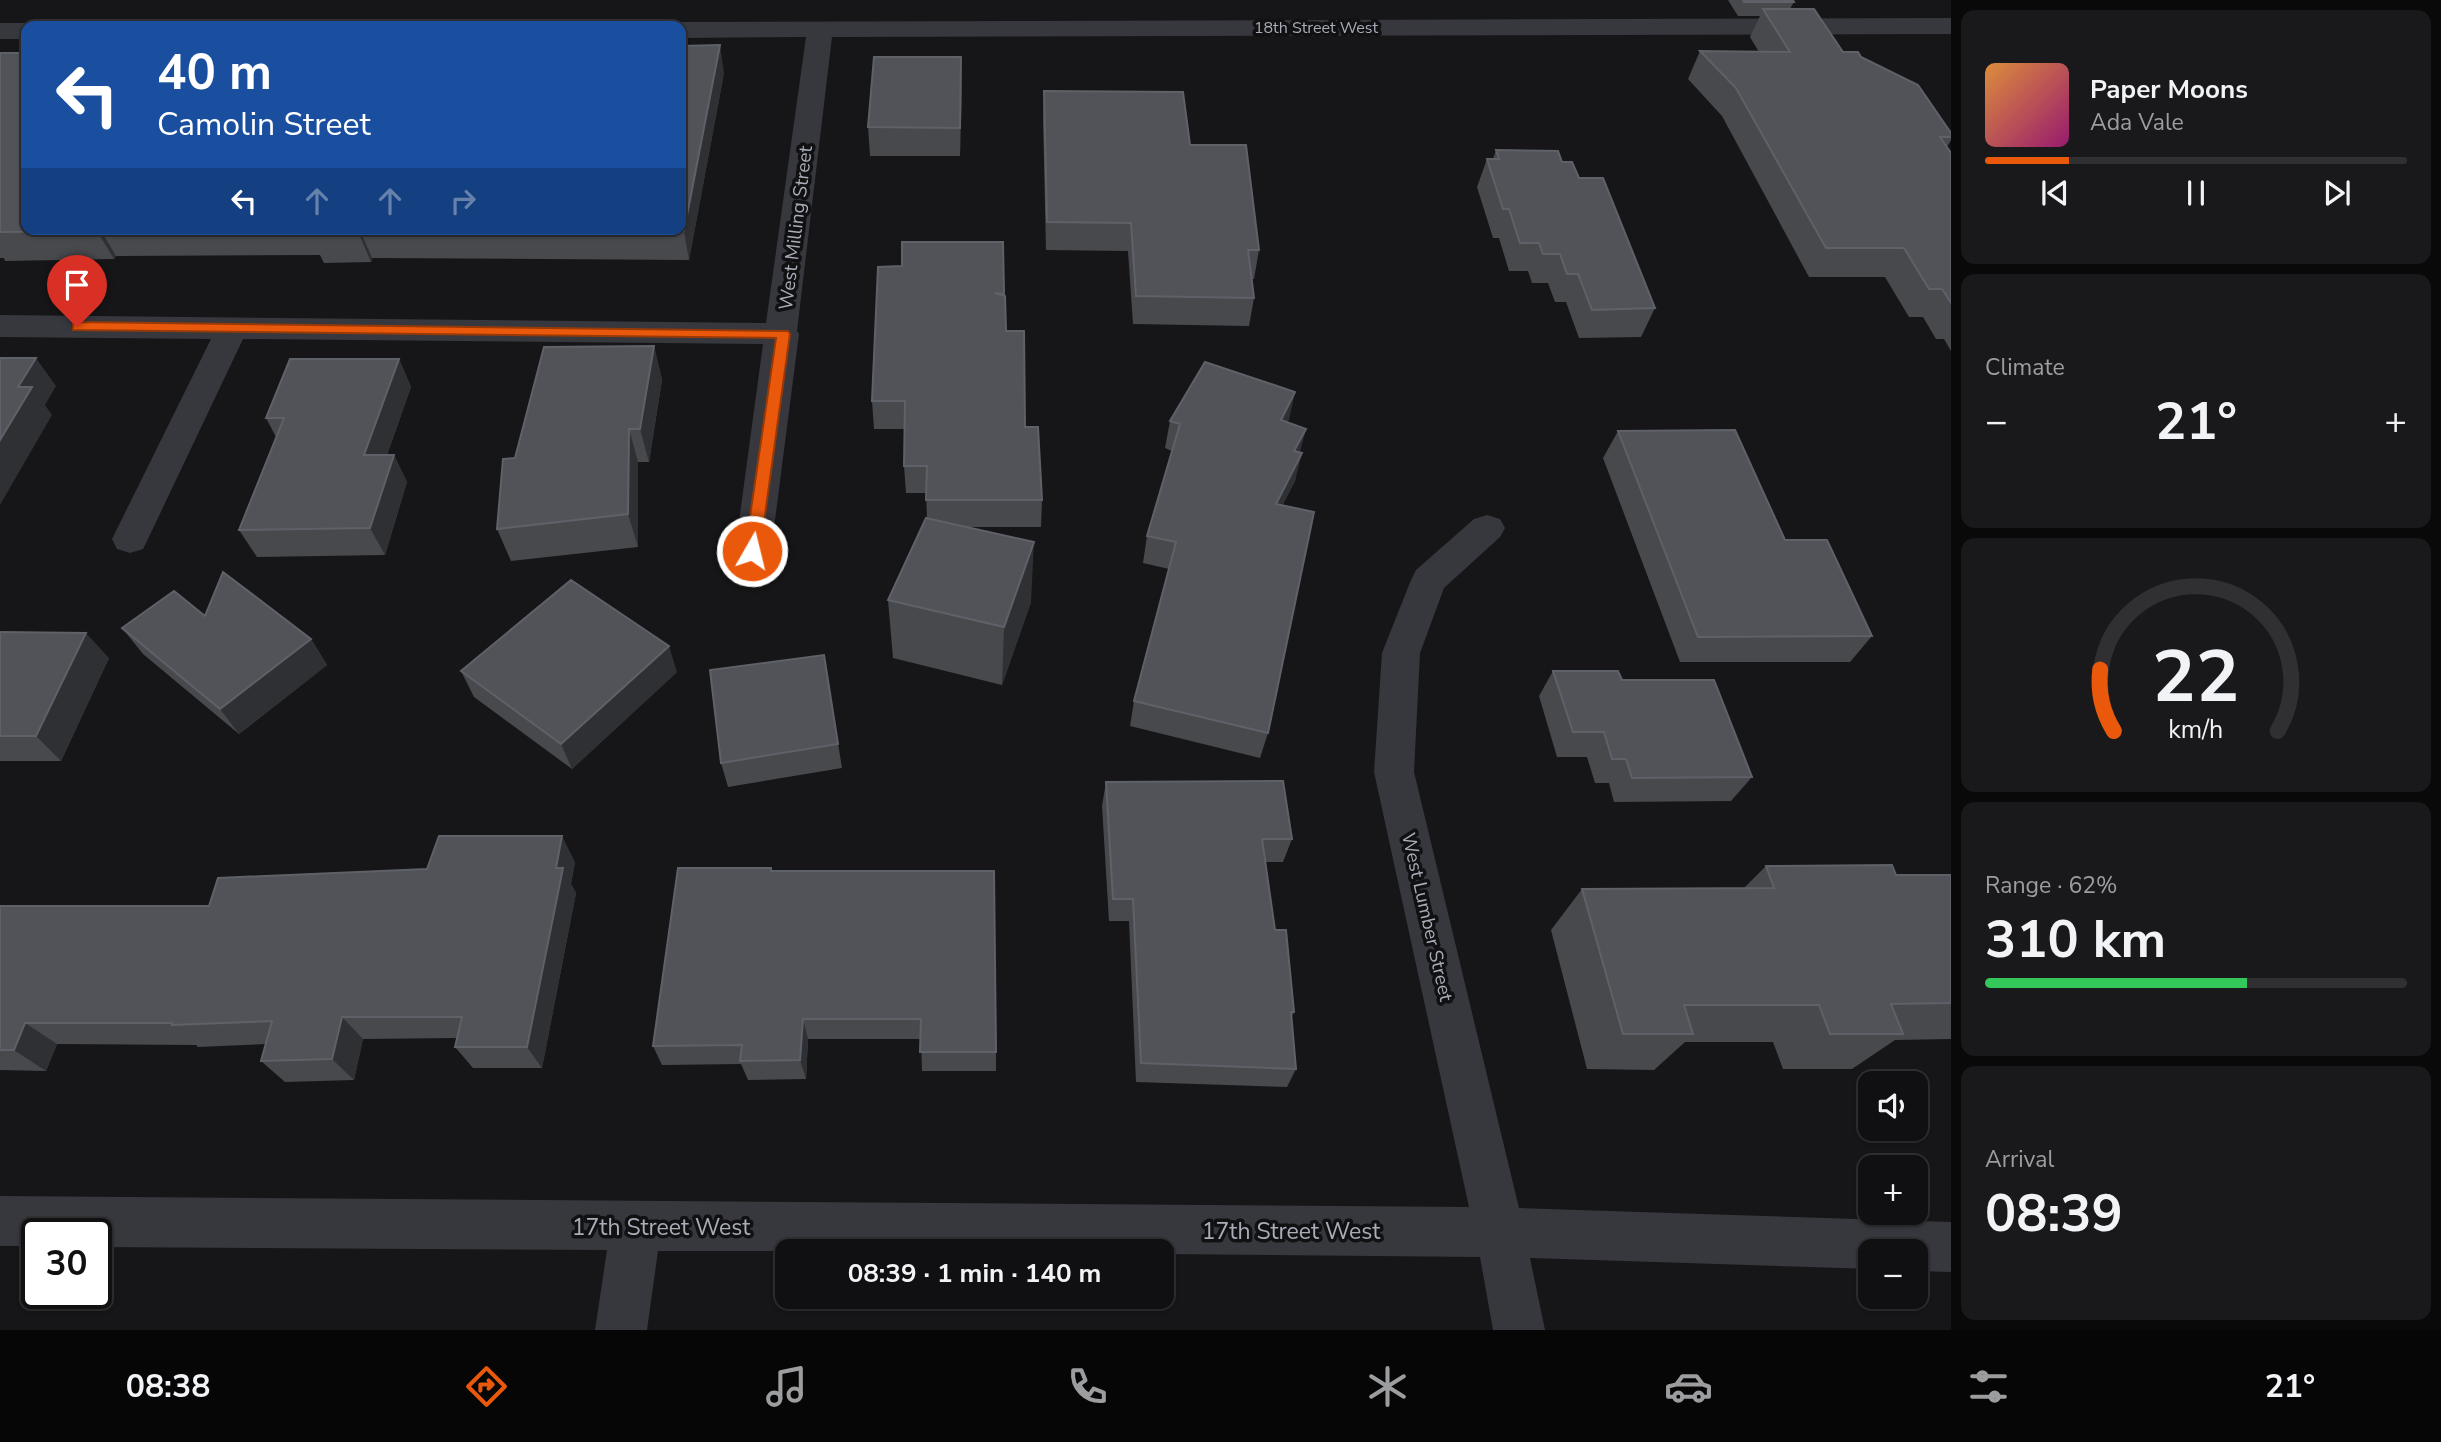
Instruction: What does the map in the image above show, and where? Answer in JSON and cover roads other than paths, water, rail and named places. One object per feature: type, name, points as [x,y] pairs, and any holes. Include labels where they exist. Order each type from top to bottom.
[{"type":"street","name":"18th Street West","points":[[686,30],[1951,26]]},
{"type":"street","name":"West Milling Street","points":[[752,551],[783,334],[820,29]]},
{"type":"street","points":[[0,31],[21,31]]},
{"type":"street","points":[[0,326],[783,334]]},
{"type":"street","points":[[130,539],[232,328]]},
{"type":"street","name":"West Lumber Street","points":[[1487,528],[1429,580],[1401,653],[1394,772],[1500,1232],[1519,1330]]},
{"type":"street","name":"17th Street West","points":[[0,1222],[1500,1232],[1951,1247]]},
{"type":"street","points":[[621,1330],[636,1227]]}]
